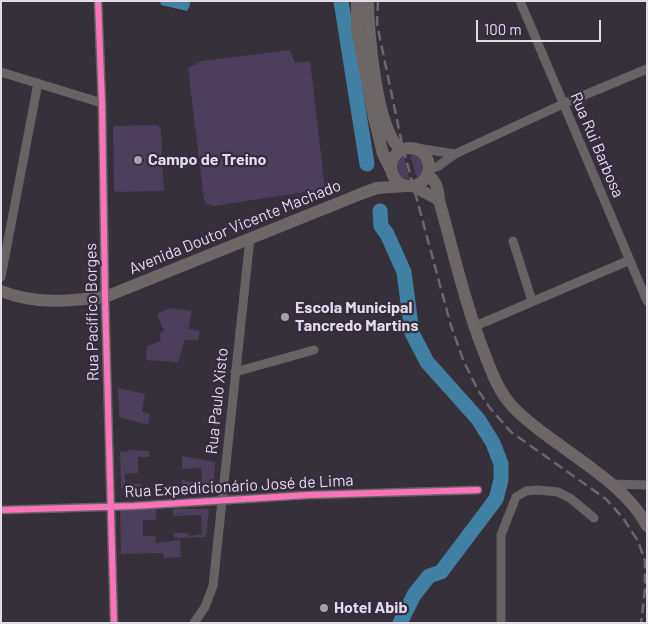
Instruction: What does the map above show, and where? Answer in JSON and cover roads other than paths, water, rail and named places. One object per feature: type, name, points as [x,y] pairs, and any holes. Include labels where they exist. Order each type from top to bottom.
[{"type":"main road","points":[[358,1],[357,29],[371,104],[383,154],[395,180],[439,200]]},
{"type":"main road","points":[[368,1],[368,28],[381,111],[389,135],[401,150]]},
{"type":"main road","points":[[390,170],[394,156],[401,150],[410,147],[417,148],[427,156],[428,172],[424,180],[409,186]]},
{"type":"main road","name":"Avenida Doutor Vicente Machado","points":[[363,193],[390,170]]},
{"type":"main road","points":[[428,172],[437,185],[439,200],[473,327],[500,391],[511,405],[539,431],[612,484],[634,507],[647,526]]},
{"type":"main road","name":"Avenida Doutor Vicente Machado","points":[[1,291],[10,295],[42,301],[66,302],[105,297],[363,193],[377,188],[409,186]]},
{"type":"street","name":"Rua Pacífico Borges","points":[[98,1],[114,623]]},
{"type":"street","name":"Rua Rui Barbosa","points":[[520,1],[647,301]]},
{"type":"street","points":[[428,172],[455,154],[563,104],[647,70]]},
{"type":"street","points":[[1,72],[102,103]]},
{"type":"street","points":[[1,277],[38,83]]},
{"type":"street","points":[[417,148],[455,154]]},
{"type":"street","name":"Rua Paulo Xisto","points":[[194,623],[205,607],[213,586],[250,238]]},
{"type":"street","points":[[513,241],[532,301]]},
{"type":"street","points":[[473,327],[630,260]]},
{"type":"street","points":[[235,372],[314,350]]},
{"type":"street","points":[[612,484],[647,485]]},
{"type":"street","name":"Rua Expedicionário José de Lima","points":[[1,510],[221,501],[308,495],[478,490]]},
{"type":"street","points":[[502,623],[501,535],[516,497],[526,491],[558,492],[570,498],[594,518]]},
{"type":"water","points":[[160,1],[188,1],[190,5],[187,11],[161,5]]},
{"type":"waterway","points":[[341,1],[367,164]]},
{"type":"waterway","points":[[380,211],[381,226],[387,234],[404,272],[412,333],[427,362],[478,419],[493,443],[501,464],[501,480],[496,499],[441,572],[429,576],[414,595],[400,623]]},
{"type":"railway","points":[[378,1],[377,24],[402,144],[451,326],[464,362],[478,390],[490,408],[511,432],[606,499],[623,518],[638,541],[645,561],[645,590],[641,623]]},
{"type":"place","name":"Campo de Treino","points":[[138,160]]},
{"type":"place","name":"Escola Municipal Tancredo Martins","points":[[285,317]]},
{"type":"place","name":"Hotel Abib","points":[[324,608]]}]
